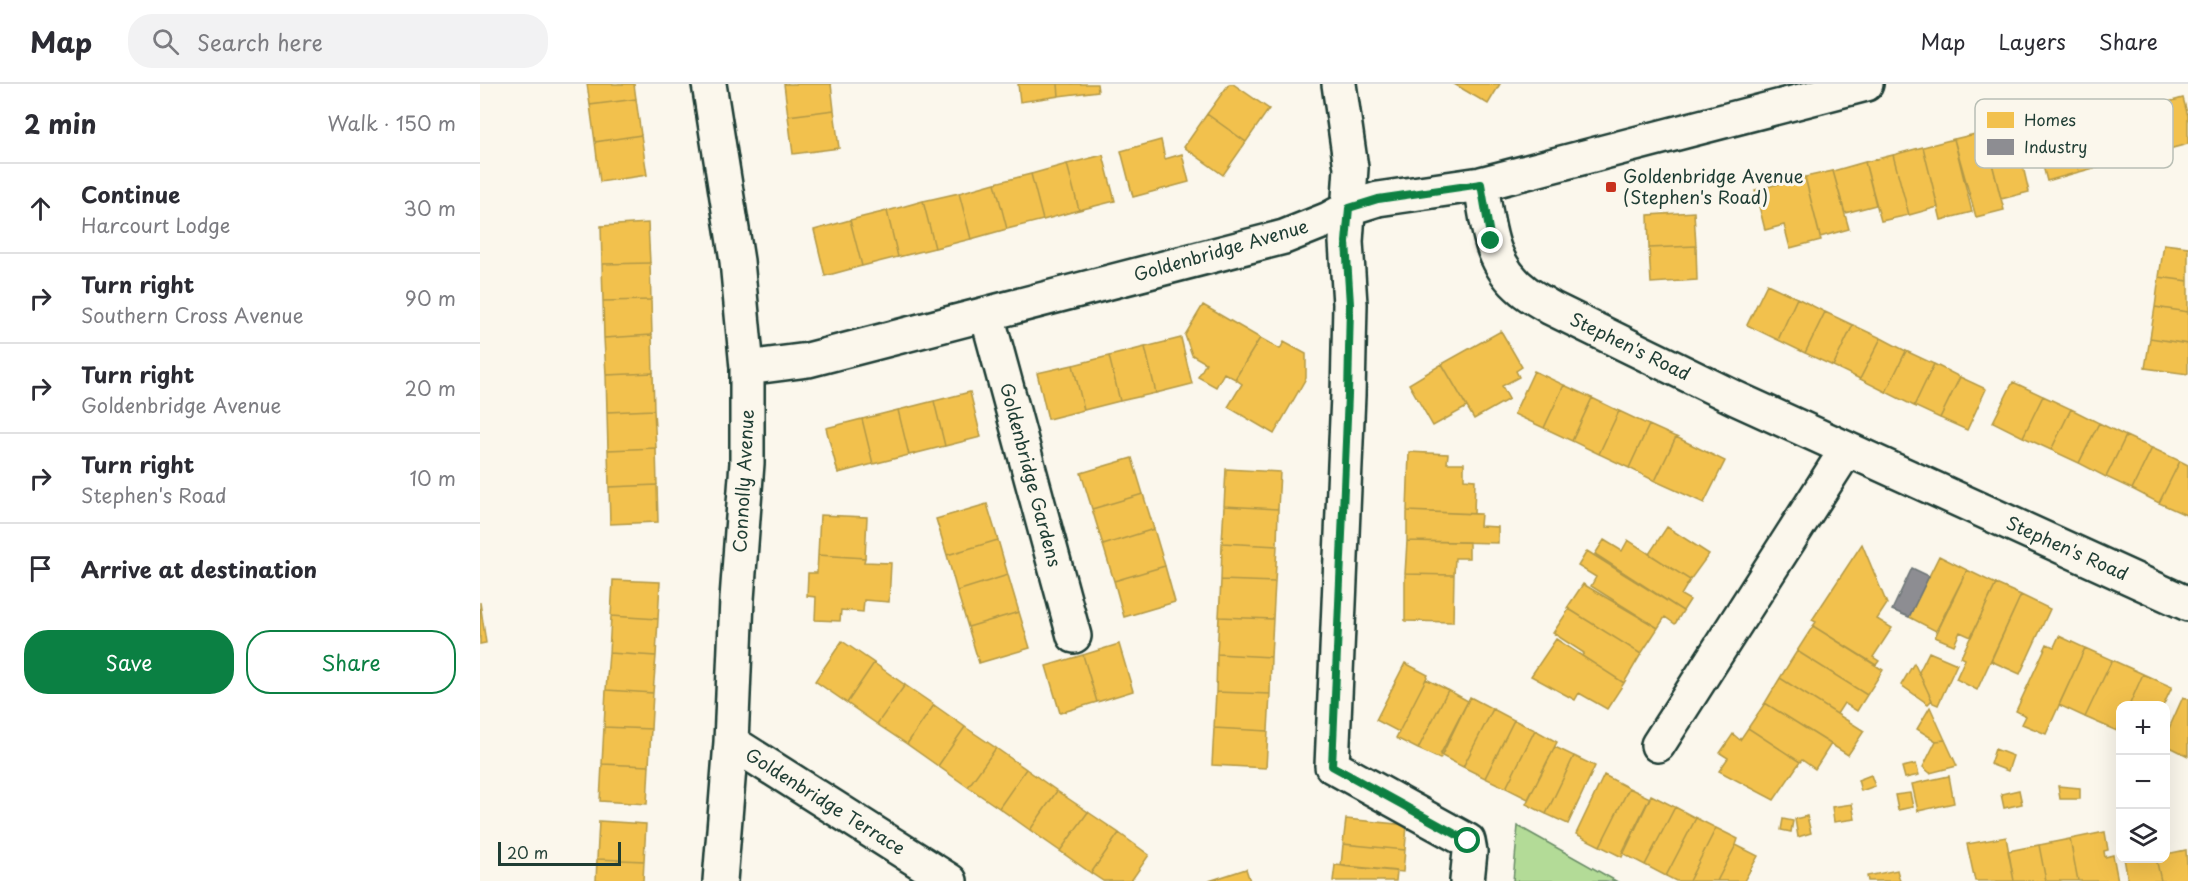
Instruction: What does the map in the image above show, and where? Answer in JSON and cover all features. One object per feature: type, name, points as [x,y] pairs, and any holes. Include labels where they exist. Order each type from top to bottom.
[{"type":"street","name":"Connolly Avenue","points":[[709,84],[737,261],[747,369],[747,463],[737,599],[731,742],[720,881]]},
{"type":"street","points":[[1339,84],[1352,168],[1346,242],[1350,304],[1348,395],[1332,766],[1468,841],[1470,852],[1467,881]]},
{"type":"street","name":"Goldenbridge Avenue","points":[[747,369],[808,360],[1284,237],[1329,219],[1349,208],[1378,199],[1481,184],[1866,84]]},
{"type":"street","name":"Stephen's Road","points":[[1481,184],[1491,241],[1501,267],[1523,290],[1551,308],[1735,398],[2188,604]]},
{"type":"street","name":"Goldenbridge Gardens","points":[[987,315],[1074,636]]},
{"type":"street","points":[[1658,745],[1847,449]]},
{"type":"street","name":"Goldenbridge Terrace","points":[[731,742],[950,881]]},
{"type":"green space","points":[[1518,826],[1616,881],[1513,881]]},
{"type":"building: Homes","points":[[587,84],[634,84],[636,99],[590,105]]},
{"type":"building: Homes","points":[[784,84],[831,84],[834,110],[788,116]]},
{"type":"building: Homes","points":[[1018,84],[1058,84],[1059,96],[1020,102]]},
{"type":"building: Homes","points":[[1058,84],[1097,84],[1098,91],[1059,96]]},
{"type":"building: Homes","points":[[1229,84],[1233,84],[1269,109],[1246,142],[1207,114]]},
{"type":"building: Homes","points":[[1454,84],[1500,84],[1488,104]]},
{"type":"building: Homes","points":[[2183,98],[2188,116],[2188,144],[2173,148],[2173,101]]},
{"type":"building: Homes","points":[[636,99],[641,135],[595,142],[590,105]]},
{"type":"building: Homes","points":[[834,110],[839,148],[793,154],[788,116]]},
{"type":"building: Homes","points":[[1207,114],[1246,142],[1223,175],[1184,147]]},
{"type":"building: Homes","points":[[1975,134],[1975,168],[1993,168],[2004,210],[1976,217],[1954,139]]},
{"type":"building: Homes","points":[[641,135],[647,175],[600,182],[595,142]]},
{"type":"building: Homes","points":[[1954,139],[1972,212],[1941,220],[1923,147]]},
{"type":"building: Homes","points":[[1161,140],[1165,159],[1182,154],[1189,182],[1133,197],[1121,151]]},
{"type":"building: Homes","points":[[1923,147],[1938,207],[1909,215],[1893,155]]},
{"type":"building: Homes","points":[[1103,155],[1115,201],[1079,210],[1067,164]]},
{"type":"building: Homes","points":[[1893,155],[1909,215],[1881,221],[1865,162]]},
{"type":"building: Homes","points":[[1865,162],[1876,205],[1845,213],[1833,171]]},
{"type":"building: Homes","points":[[1067,164],[1079,210],[1043,220],[1031,174]]},
{"type":"building: Homes","points":[[1993,168],[2023,168],[2029,192],[2001,199]]},
{"type":"building: Homes","points":[[2044,168],[2078,168],[2079,172],[2047,181]]},
{"type":"building: Homes","points":[[2078,168],[2094,168],[2079,172]]},
{"type":"building: Homes","points":[[1833,171],[1849,229],[1820,237],[1805,177]]},
{"type":"building: Homes","points":[[1031,174],[1043,220],[1007,229],[995,183]]},
{"type":"building: Homes","points":[[1805,177],[1821,240],[1790,248],[1784,225],[1765,230],[1755,190]]},
{"type":"building: Homes","points":[[995,183],[1007,229],[971,239],[959,193]]},
{"type":"building: Homes","points":[[959,193],[971,239],[935,248],[923,201]]},
{"type":"building: Homes","points":[[923,201],[935,248],[898,257],[887,211]]},
{"type":"building: Homes","points":[[887,211],[898,257],[862,266],[850,220]]},
{"type":"building: Homes","points":[[1694,212],[1696,246],[1649,248],[1648,215]]},
{"type":"building: Homes","points":[[850,220],[862,266],[825,276],[814,230]]},
{"type":"building: Homes","points":[[648,223],[650,263],[602,264],[601,226]]},
{"type":"building: Homes","points":[[2164,244],[2188,247],[2188,281],[2159,277]]},
{"type":"building: Homes","points":[[1696,246],[1697,280],[1651,283],[1649,248]]},
{"type":"building: Homes","points":[[650,263],[651,300],[603,301],[602,264]]},
{"type":"building: Homes","points":[[2159,277],[2188,281],[2188,312],[2155,307]]},
{"type":"building: Homes","points":[[1767,284],[1797,298],[1778,340],[1747,325]]},
{"type":"building: Homes","points":[[1797,298],[1825,312],[1805,353],[1778,340]]},
{"type":"building: Homes","points":[[651,300],[652,335],[604,338],[603,301]]},
{"type":"building: Homes","points":[[1203,305],[1260,338],[1235,379],[1224,373],[1216,387],[1198,377],[1206,363],[1192,355],[1185,335]]},
{"type":"building: Homes","points":[[2155,307],[2188,312],[2188,344],[2150,338]]},
{"type":"building: Homes","points":[[1825,312],[1853,325],[1833,366],[1805,353]]},
{"type":"building: Homes","points":[[1853,325],[1881,338],[1860,379],[1833,366]]},
{"type":"building: Homes","points":[[1501,331],[1522,367],[1516,371],[1519,377],[1502,386],[1509,399],[1474,419],[1442,364]]},
{"type":"building: Homes","points":[[652,335],[653,373],[606,375],[604,338]]},
{"type":"building: Homes","points":[[1181,338],[1192,384],[1156,393],[1145,347]]},
{"type":"building: Homes","points":[[1260,338],[1280,349],[1284,342],[1306,354],[1306,378],[1274,434],[1228,407],[1242,384],[1235,379]]},
{"type":"building: Homes","points":[[1881,338],[1906,351],[1886,392],[1860,379]]},
{"type":"building: Homes","points":[[2150,338],[2188,344],[2188,374],[2145,368]]},
{"type":"building: Homes","points":[[1145,347],[1156,393],[1120,401],[1109,356]]},
{"type":"building: Homes","points":[[1906,351],[1934,364],[1914,406],[1886,392]]},
{"type":"building: Homes","points":[[1109,356],[1120,401],[1084,410],[1073,365]]},
{"type":"building: Homes","points":[[1442,364],[1467,407],[1433,426],[1409,384]]},
{"type":"building: Homes","points":[[1934,364],[1960,377],[1940,418],[1914,406]]},
{"type":"building: Homes","points":[[1073,365],[1084,410],[1048,419],[1037,373]]},
{"type":"building: Homes","points":[[1534,371],[1564,385],[1544,428],[1514,414]]},
{"type":"building: Homes","points":[[653,373],[654,410],[607,412],[606,375]]},
{"type":"building: Homes","points":[[1960,377],[1986,389],[1967,430],[1940,418]]},
{"type":"building: Homes","points":[[2013,382],[2043,396],[2023,437],[1993,422]]},
{"type":"building: Homes","points":[[1564,385],[1592,398],[1572,441],[1544,428]]},
{"type":"building: Homes","points":[[970,392],[981,437],[945,446],[934,401]]},
{"type":"building: Homes","points":[[2043,396],[2071,409],[2051,450],[2023,437]]},
{"type":"building: Homes","points":[[1592,398],[1619,411],[1599,454],[1572,441]]},
{"type":"building: Homes","points":[[934,401],[945,446],[909,455],[898,410]]},
{"type":"building: Homes","points":[[2071,409],[2099,423],[2079,463],[2051,450]]},
{"type":"building: Homes","points":[[654,410],[656,448],[608,450],[607,412]]},
{"type":"building: Homes","points":[[898,410],[909,455],[873,464],[862,419]]},
{"type":"building: Homes","points":[[1619,411],[1649,425],[1629,468],[1599,454]]},
{"type":"building: Homes","points":[[862,419],[873,464],[838,473],[826,428]]},
{"type":"building: Homes","points":[[2099,423],[2126,436],[2106,477],[2079,463]]},
{"type":"building: Homes","points":[[1649,425],[1676,437],[1655,481],[1629,468]]},
{"type":"building: Homes","points":[[2126,436],[2152,448],[2132,489],[2106,477]]},
{"type":"building: Homes","points":[[1676,437],[1725,461],[1704,503],[1655,481]]},
{"type":"building: Homes","points":[[656,448],[657,485],[609,487],[608,450]]},
{"type":"building: Homes","points":[[2152,448],[2180,461],[2159,503],[2132,489]]},
{"type":"building: Homes","points":[[1409,452],[1448,454],[1447,463],[1464,463],[1464,479],[1475,480],[1474,514],[1407,511]]},
{"type":"building: Homes","points":[[1132,458],[1143,494],[1092,509],[1081,473]]},
{"type":"building: Homes","points":[[2180,461],[2188,465],[2188,511],[2186,515],[2159,503]]},
{"type":"building: Homes","points":[[1226,469],[1280,472],[1278,509],[1224,506]]},
{"type":"building: Homes","points":[[657,485],[658,522],[610,524],[609,487]]},
{"type":"building: Homes","points":[[1143,494],[1154,529],[1103,545],[1092,509]]},
{"type":"building: Homes","points":[[987,504],[998,540],[947,555],[936,519]]},
{"type":"building: Homes","points":[[1224,506],[1278,509],[1277,546],[1222,543]]},
{"type":"building: Homes","points":[[1407,511],[1481,514],[1480,526],[1498,527],[1498,543],[1407,541]]},
{"type":"building: Homes","points":[[820,515],[867,517],[865,558],[818,555]]},
{"type":"building: Homes","points":[[1667,527],[1709,554],[1690,580],[1649,554]]},
{"type":"building: Homes","points":[[1154,529],[1165,566],[1114,581],[1103,545]]},
{"type":"building: Homes","points":[[998,540],[1008,575],[957,591],[947,555]]},
{"type":"building: Homes","points":[[1604,540],[1622,551],[1628,540],[1690,580],[1681,595],[1690,600],[1683,611],[1595,554]]},
{"type":"building: Homes","points":[[1407,541],[1469,542],[1469,558],[1455,558],[1454,575],[1405,574]]},
{"type":"building: Homes","points":[[1222,543],[1277,546],[1275,582],[1221,580]]},
{"type":"building: Homes","points":[[1862,544],[1887,604],[1877,619],[1892,628],[1873,657],[1879,661],[1876,665],[1813,626],[1816,622],[1812,620]]},
{"type":"building: Homes","points":[[1587,551],[1683,611],[1675,624],[1665,617],[1658,628],[1591,586],[1596,577],[1578,566]]},
{"type":"building: Homes","points":[[818,555],[865,558],[864,562],[891,563],[889,602],[864,600],[863,612],[841,610],[840,621],[815,620],[816,597],[807,596],[808,573],[817,573]]},
{"type":"building: Homes","points":[[1939,556],[1967,570],[1936,631],[1909,617]]},
{"type":"building: Homes","points":[[1165,566],[1175,602],[1124,617],[1114,581]]},
{"type":"building: Homes","points":[[1967,570],[1996,584],[1971,637],[1960,632],[1954,645],[1935,637]]},
{"type":"building: Homes","points":[[1405,574],[1454,575],[1453,622],[1405,621]]},
{"type":"building: Homes","points":[[1008,575],[1019,612],[968,627],[957,591]]},
{"type":"building: Homes","points":[[613,580],[660,582],[658,619],[611,616]]},
{"type":"building: Homes","points":[[1221,580],[1275,582],[1273,619],[1219,617]]},
{"type":"building: Homes","points":[[1583,584],[1658,628],[1641,654],[1567,608]]},
{"type":"building: Homes","points":[[1996,584],[2021,595],[1977,690],[1956,679],[1965,659],[1961,657]]},
{"type":"building: Homes","points":[[2021,595],[2050,609],[2020,674],[1991,661]]},
{"type":"building: Homes","points":[[480,602],[486,643],[480,644]]},
{"type":"building: Homes","points":[[1569,609],[1641,654],[1624,683],[1582,656],[1584,653],[1553,633]]},
{"type":"building: Homes","points":[[1019,612],[1030,648],[979,663],[968,627]]},
{"type":"building: Homes","points":[[611,616],[658,619],[656,656],[609,653]]},
{"type":"building: Homes","points":[[1219,617],[1273,619],[1271,657],[1217,654]]},
{"type":"building: Homes","points":[[1813,626],[1883,670],[1867,695],[1797,651]]},
{"type":"building: Homes","points":[[2059,636],[2085,648],[2046,734],[2022,724],[2026,716],[2016,711],[2047,644],[2054,647]]},
{"type":"building: Homes","points":[[1556,639],[1624,683],[1607,709],[1579,693],[1575,700],[1531,676]]},
{"type":"building: Homes","points":[[842,641],[874,663],[847,703],[815,681]]},
{"type":"building: Homes","points":[[1119,644],[1133,691],[1097,702],[1083,655]]},
{"type":"building: Homes","points":[[2085,648],[2112,660],[2085,717],[2059,705]]},
{"type":"building: Homes","points":[[1797,651],[1867,695],[1857,711],[1844,703],[1837,714],[1780,678]]},
{"type":"building: Homes","points":[[1929,652],[1957,664],[1938,705],[1933,703],[1919,672]]},
{"type":"building: Homes","points":[[609,653],[656,656],[653,693],[606,690]]},
{"type":"building: Homes","points":[[1217,654],[1271,657],[1270,694],[1216,692]]},
{"type":"building: Homes","points":[[1083,655],[1097,702],[1060,713],[1046,666]]},
{"type":"building: Homes","points":[[2112,660],[2143,674],[2131,701],[2116,701],[2116,731],[2085,717]]},
{"type":"building: Homes","points":[[874,663],[905,685],[877,724],[847,703]]},
{"type":"building: Homes","points":[[1405,663],[1428,675],[1399,732],[1376,720]]},
{"type":"building: Homes","points":[[1914,663],[1932,700],[1928,704],[1901,685]]},
{"type":"building: Homes","points":[[2143,674],[2172,687],[2165,701],[2131,701]]},
{"type":"building: Homes","points":[[1780,678],[1864,731],[1848,755],[1765,703]]},
{"type":"building: Homes","points":[[1426,679],[1448,690],[1418,749],[1396,738]]},
{"type":"building: Homes","points":[[905,685],[934,705],[907,744],[877,724]]},
{"type":"building: Homes","points":[[606,690],[653,693],[651,729],[604,727]]},
{"type":"building: Homes","points":[[1448,690],[1468,701],[1440,759],[1418,749]]},
{"type":"building: Homes","points":[[1216,692],[1270,694],[1268,731],[1214,728]]},
{"type":"building: Homes","points":[[1470,697],[1493,709],[1463,767],[1440,755]]},
{"type":"building: Homes","points":[[2183,697],[2188,699],[2188,756],[2170,747],[2170,726]]},
{"type":"building: Homes","points":[[1765,703],[1831,744],[1815,769],[1802,760],[1800,762],[1748,728]]},
{"type":"building: Homes","points":[[934,705],[965,727],[938,766],[907,744]]},
{"type":"building: Homes","points":[[1930,707],[1945,740],[1936,741],[1917,729]]},
{"type":"building: Homes","points":[[1493,709],[1514,720],[1485,778],[1463,767]]},
{"type":"building: Homes","points":[[1514,720],[1535,730],[1506,788],[1485,778]]},
{"type":"building: Homes","points":[[604,727],[651,729],[649,766],[602,764]]},
{"type":"building: Homes","points":[[965,727],[996,748],[968,787],[938,766]]},
{"type":"building: Homes","points":[[1214,728],[1268,731],[1266,768],[1212,765]]},
{"type":"building: Homes","points":[[1748,728],[1800,762],[1774,800],[1719,771],[1728,758],[1720,753],[1733,734],[1740,740]]},
{"type":"building: Homes","points":[[1535,730],[1557,742],[1528,799],[1506,788]]},
{"type":"building: Homes","points":[[1945,740],[1957,766],[1930,773],[1923,767],[1936,741]]},
{"type":"building: Homes","points":[[1555,747],[1574,756],[1546,814],[1526,804]]},
{"type":"building: Homes","points":[[996,748],[1026,769],[999,808],[968,787]]},
{"type":"building: Homes","points":[[1995,749],[2013,756],[2008,771],[1990,764]]},
{"type":"building: Homes","points":[[1574,756],[1595,766],[1568,824],[1546,814]]},
{"type":"building: Homes","points":[[602,764],[649,766],[647,804],[600,801]]},
{"type":"building: Homes","points":[[1916,764],[1919,775],[1905,778],[1902,767]]},
{"type":"building: Homes","points":[[1026,769],[1057,791],[1030,830],[999,808]]},
{"type":"building: Homes","points":[[1604,775],[1629,788],[1600,846],[1576,834]]},
{"type":"building: Homes","points":[[1871,775],[1875,786],[1861,791],[1858,780]]},
{"type":"building: Homes","points":[[1949,776],[1954,803],[1918,811],[1912,784]]},
{"type":"building: Homes","points":[[2058,786],[2080,788],[2080,799],[2060,799]]},
{"type":"building: Homes","points":[[1629,788],[1650,798],[1622,857],[1600,846]]},
{"type":"building: Homes","points":[[2019,790],[2022,804],[2004,808],[2001,794]]},
{"type":"building: Homes","points":[[1057,791],[1088,812],[1060,851],[1030,830]]},
{"type":"building: Homes","points":[[1910,793],[1913,807],[1898,810],[1895,795]]},
{"type":"building: Homes","points":[[1651,795],[1675,807],[1645,865],[1622,853]]},
{"type":"building: Homes","points":[[1852,804],[1855,819],[1834,822],[1832,807]]},
{"type":"building: Homes","points":[[1675,807],[1696,818],[1666,876],[1645,865]]},
{"type":"building: Homes","points":[[1088,812],[1119,833],[1091,873],[1060,851]]},
{"type":"building: Homes","points":[[1807,816],[1811,833],[1798,837],[1795,819]]},
{"type":"building: Homes","points":[[1696,818],[1716,828],[1689,881],[1676,881],[1666,876]]},
{"type":"building: Homes","points":[[1346,819],[1407,825],[1405,850],[1343,844]]},
{"type":"building: Homes","points":[[1783,819],[1793,821],[1791,832],[1781,830]]},
{"type":"building: Homes","points":[[599,821],[646,824],[644,861],[597,859]]},
{"type":"building: Homes","points":[[1716,828],[1738,839],[1736,845],[1717,881],[1689,881]]},
{"type":"building: Homes","points":[[2105,832],[2108,850],[2104,851],[2105,857],[2113,855],[2118,881],[2078,881],[2070,839]]},
{"type":"building: Homes","points":[[1119,833],[1149,855],[1131,881],[1103,881],[1091,873]]},
{"type":"building: Homes","points":[[2006,837],[2014,881],[1975,881],[1967,844]]},
{"type":"building: Homes","points":[[2070,839],[2078,881],[2046,881],[2039,845]]},
{"type":"building: Homes","points":[[1343,844],[1405,850],[1403,872],[1341,866]]},
{"type":"building: Homes","points":[[1736,845],[1758,856],[1744,881],[1717,881]]},
{"type":"building: Homes","points":[[2039,845],[2046,881],[2014,881],[2008,851]]},
{"type":"building: Homes","points":[[2186,850],[2188,881],[2161,881],[2157,863],[2170,863],[2170,853]]},
{"type":"building: Homes","points":[[597,859],[644,861],[643,881],[596,881]]},
{"type":"building: Homes","points":[[2125,863],[2157,863],[2161,881],[2128,881]]},
{"type":"building: Homes","points":[[1335,865],[1397,871],[1396,881],[1333,881]]},
{"type":"building: Homes","points":[[1246,869],[1250,881],[1209,881]]},
{"type":"building: Homes","points":[[1897,870],[1900,881],[1868,881],[1867,876]]},
{"type":"building: Industry","points":[[1912,568],[1929,576],[1909,617],[1892,610]]},
{"type":"place","name":"Goldenbridge Avenue (Stephen's Road)","points":[[1611,187]]},
{"type":"route","points":[[1468,841],[1332,766],[1348,395],[1350,304],[1346,242],[1349,208],[1378,199],[1481,184],[1491,241]]}]
